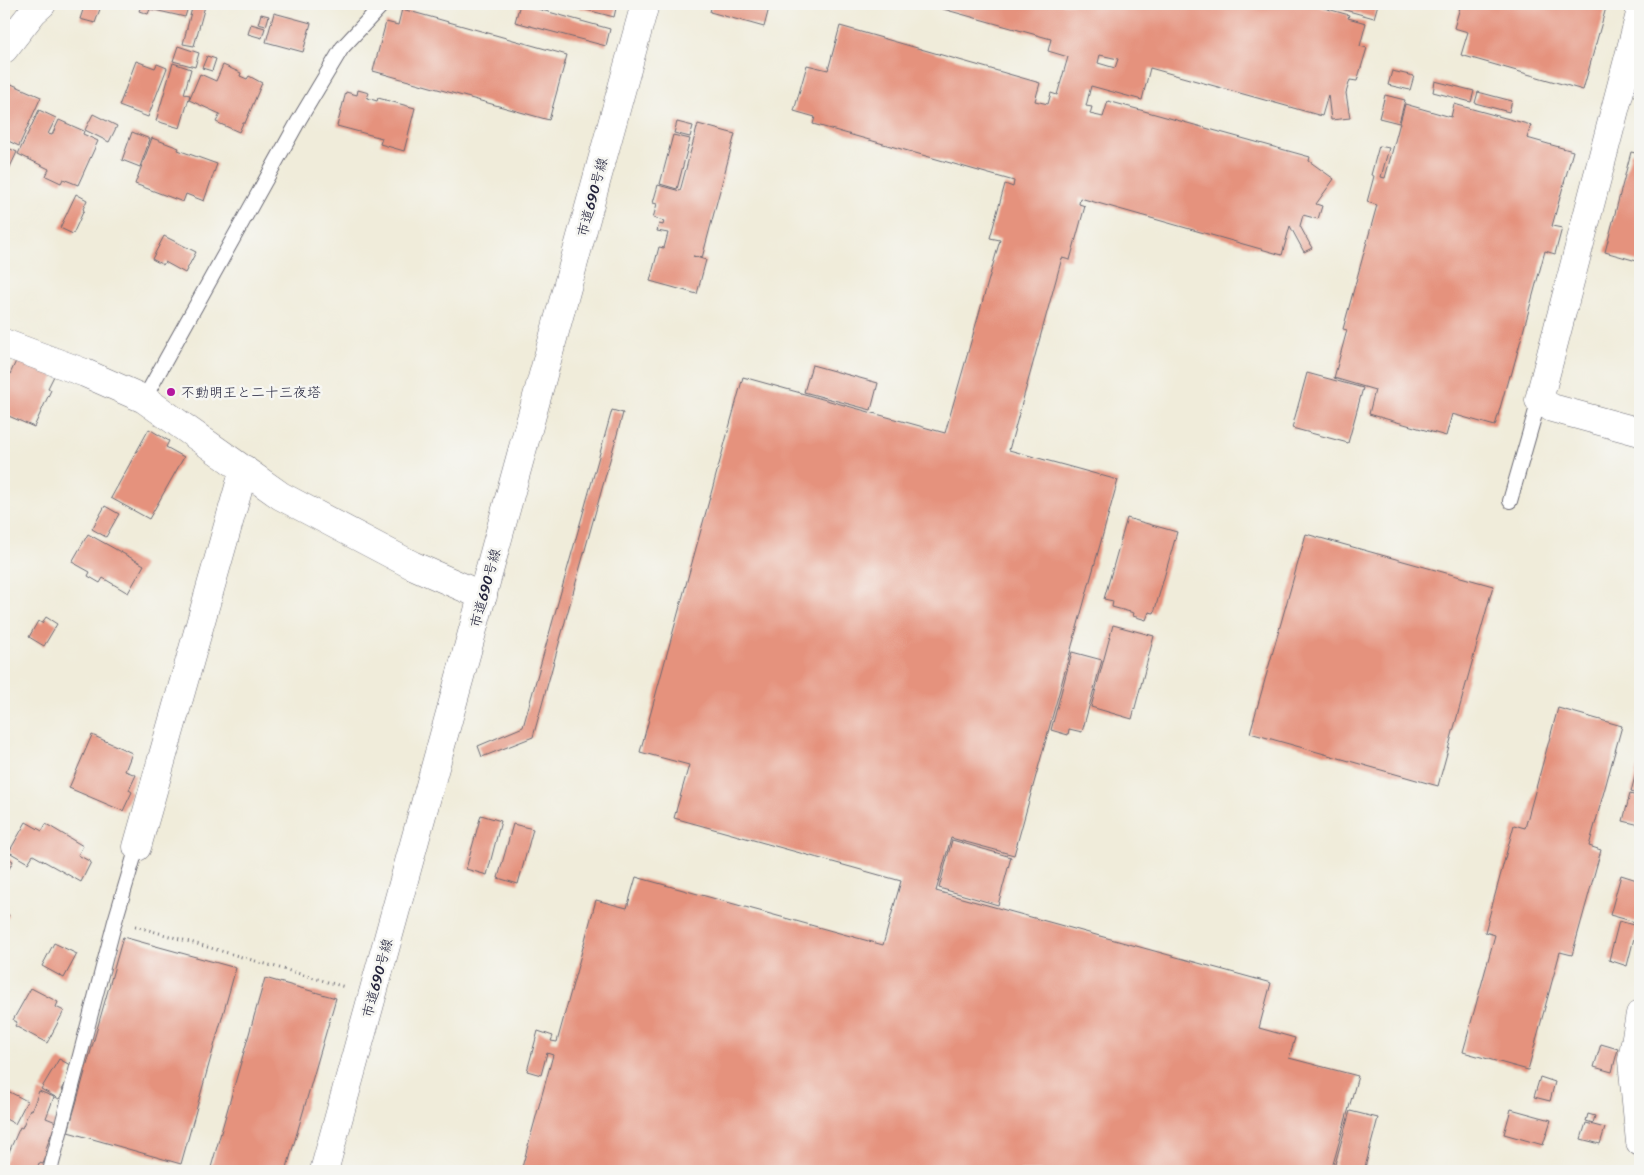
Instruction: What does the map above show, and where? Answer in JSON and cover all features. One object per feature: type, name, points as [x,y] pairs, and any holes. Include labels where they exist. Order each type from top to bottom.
[{"type":"street","points":[[4,49],[33,12],[42,4]]},
{"type":"street","name":"市道690号線","points":[[324,1171],[645,4]]},
{"type":"street","points":[[1640,14],[1539,400],[1552,408],[1640,432]]},
{"type":"street","points":[[4,343],[85,373],[144,399],[281,496],[412,565],[483,596]]},
{"type":"street","points":[[137,847],[244,469]]},
{"type":"street","points":[[1640,1014],[1632,1060],[1640,1142]]},
{"type":"lane","points":[[144,399],[299,120],[342,48],[383,4]]},
{"type":"lane","points":[[1510,502],[1539,400]]},
{"type":"lane","points":[[50,1171],[115,921],[137,847]]},
{"type":"path","points":[[115,921],[372,995]]},
{"type":"building","points":[[85,4],[100,9],[95,23],[80,19]]},
{"type":"building","points":[[133,4],[189,4],[185,17],[150,9],[148,14],[139,11],[141,6]]},
{"type":"building","points":[[193,4],[209,4],[208,7],[205,6],[194,46],[183,44]]},
{"type":"building","points":[[520,4],[610,29],[606,46],[515,22]]},
{"type":"building","points":[[564,4],[617,4],[614,17]]},
{"type":"building","points":[[712,4],[770,4],[764,27],[710,12]]},
{"type":"building","points":[[925,4],[1310,4],[1349,15],[1348,18],[1366,23],[1360,46],[1367,48],[1357,81],[1350,80],[1346,93],[1350,118],[1331,120],[1328,95],[1322,116],[1150,68],[1142,100],[1091,86],[1086,106],[1092,107],[1090,114],[1103,117],[1108,101],[1310,157],[1309,161],[1334,179],[1316,204],[1322,206],[1318,219],[1303,215],[1300,226],[1312,248],[1304,252],[1290,226],[1282,255],[1080,198],[1079,204],[1085,206],[1070,260],[1062,258],[1009,450],[1118,480],[1014,855],[951,838],[936,891],[1271,983],[1259,1028],[1295,1038],[1289,1058],[1358,1076],[1331,1171],[521,1171],[553,1055],[547,1053],[541,1075],[527,1071],[538,1031],[553,1036],[551,1041],[557,1042],[596,900],[627,908],[636,877],[883,945],[901,881],[674,818],[689,765],[640,752],[743,377],[945,433],[1000,240],[990,238],[1005,184],[1013,187],[1014,181],[813,124],[815,117],[794,111],[807,65],[828,70],[840,26],[1040,83],[1035,101],[1048,104],[1051,93],[1057,95],[1068,57],[1048,51],[1051,39]],"holes":[[[1100,55],[1118,59],[1115,68],[1098,63]]]},
{"type":"building","points":[[1323,4],[1378,4],[1374,18]]},
{"type":"building","points":[[1461,4],[1607,4],[1583,90],[1461,55],[1468,32],[1454,28]]},
{"type":"building","points":[[402,9],[567,55],[549,120],[373,71],[386,22],[398,25]]},
{"type":"building","points":[[274,13],[311,23],[303,52],[266,42]]},
{"type":"building","points":[[261,14],[269,16],[266,26],[258,24]]},
{"type":"building","points":[[251,24],[265,28],[262,38],[248,34]]},
{"type":"building","points":[[178,46],[199,53],[195,67],[173,61]]},
{"type":"building","points":[[207,56],[216,59],[212,71],[202,68]]},
{"type":"building","points":[[136,61],[155,68],[157,64],[167,68],[148,117],[119,106]]},
{"type":"building","points":[[173,63],[191,69],[184,94],[190,95],[180,128],[156,121]]},
{"type":"building","points":[[223,65],[241,73],[240,76],[247,79],[249,76],[262,83],[245,123],[243,123],[239,132],[216,122],[220,114],[189,100],[200,74],[216,81]]},
{"type":"building","points":[[1392,71],[1414,76],[1410,90],[1388,85]]},
{"type":"building","points":[[1435,81],[1474,91],[1471,102],[1433,92]]},
{"type":"building","points":[[9,83],[41,97],[19,146],[4,139],[4,94]]},
{"type":"building","points":[[358,90],[369,93],[367,98],[377,101],[378,98],[415,108],[404,151],[380,144],[382,138],[337,126],[346,92],[357,95]]},
{"type":"building","points":[[1478,92],[1512,101],[1509,112],[1475,103]]},
{"type":"building","points":[[1385,95],[1405,100],[1399,123],[1379,118]]},
{"type":"building","points":[[1405,104],[1451,117],[1454,104],[1531,125],[1527,138],[1573,151],[1552,226],[1562,228],[1555,254],[1545,251],[1511,376],[1509,376],[1495,426],[1452,414],[1446,436],[1369,414],[1375,390],[1334,378],[1347,330],[1343,329],[1377,205],[1367,202],[1374,176],[1371,175],[1379,146],[1389,148],[1381,177],[1385,178]]},
{"type":"building","points":[[39,110],[56,118],[48,134],[52,135],[59,120],[84,131],[83,134],[98,141],[78,185],[63,179],[61,183],[46,176],[49,169],[18,154]]},
{"type":"building","points":[[93,114],[117,126],[109,142],[85,130]]},
{"type":"building","points":[[677,122],[693,126],[690,137],[674,133]]},
{"type":"building","points":[[698,124],[735,134],[702,258],[693,256],[706,260],[697,294],[650,281],[659,247],[664,248],[668,233],[657,231],[659,224],[663,225],[664,221],[653,218],[657,204],[653,203],[658,185],[680,191]]},
{"type":"building","points":[[132,132],[150,139],[140,167],[122,160]]},
{"type":"building","points":[[673,135],[690,139],[677,189],[660,184]]},
{"type":"building","points":[[152,138],[217,164],[204,201],[186,194],[183,202],[135,184]]},
{"type":"building","points":[[4,146],[17,152],[4,180]]},
{"type":"building","points":[[1631,152],[1640,154],[1640,262],[1605,252]]},
{"type":"building","points":[[76,194],[87,200],[73,234],[60,228]]},
{"type":"building","points":[[164,236],[196,252],[185,273],[165,262],[163,265],[152,259]]},
{"type":"building","points":[[17,359],[54,376],[48,388],[51,390],[34,427],[4,414],[4,387]]},
{"type":"building","points":[[812,365],[878,383],[871,410],[804,392]]},
{"type":"building","points":[[1307,373],[1363,388],[1348,443],[1292,428]]},
{"type":"building","points":[[612,410],[623,413],[533,737],[482,757],[478,746],[523,727]]},
{"type":"building","points":[[149,429],[169,441],[166,447],[184,457],[149,519],[111,498]]},
{"type":"building","points":[[105,506],[119,514],[106,537],[92,529]]},
{"type":"building","points":[[1127,518],[1177,532],[1154,613],[1149,612],[1146,620],[1133,616],[1134,613],[1112,607],[1113,601],[1104,599]]},
{"type":"building","points":[[88,534],[144,565],[128,593],[103,578],[100,583],[88,576],[90,572],[72,562]]},
{"type":"building","points":[[1306,534],[1493,586],[1438,786],[1250,733]]},
{"type":"building","points":[[46,617],[57,624],[44,646],[29,637],[38,621],[42,623]]},
{"type":"building","points":[[1113,625],[1154,636],[1132,719],[1091,707]]},
{"type":"building","points":[[1072,652],[1102,660],[1082,732],[1069,729],[1068,735],[1051,730]]},
{"type":"building","points":[[1558,708],[1622,726],[1589,846],[1601,850],[1572,955],[1560,952],[1528,1070],[1463,1052],[1495,935],[1485,932],[1514,825],[1525,828]]},
{"type":"building","points":[[92,735],[132,753],[125,771],[136,775],[129,790],[132,792],[123,811],[69,788]]},
{"type":"building","points":[[1637,768],[1640,769],[1640,795],[1631,792]]},
{"type":"building","points":[[1630,794],[1640,797],[1640,825],[1623,821]]},
{"type":"building","points":[[481,815],[501,821],[487,875],[466,869]]},
{"type":"building","points":[[26,822],[42,831],[46,824],[83,846],[78,855],[91,862],[81,882],[33,855],[28,863],[9,852]]},
{"type":"building","points":[[513,824],[533,829],[518,884],[498,878]]},
{"type":"building","points":[[952,840],[1011,857],[998,905],[939,888]]},
{"type":"building","points":[[8,858],[13,861],[9,869],[4,866]]},
{"type":"building","points":[[1621,875],[1640,881],[1640,902],[1635,922],[1610,915]]},
{"type":"building","points":[[4,912],[9,915],[4,923]]},
{"type":"building","points":[[1619,921],[1637,926],[1627,966],[1609,960]]},
{"type":"building","points":[[123,937],[236,968],[181,1164],[68,1132]]},
{"type":"building","points":[[54,943],[77,954],[64,978],[42,966]]},
{"type":"building","points":[[265,978],[336,998],[286,1171],[210,1171]]},
{"type":"building","points":[[31,988],[58,1002],[56,1007],[64,1011],[47,1043],[15,1026],[17,1022],[13,1020]]},
{"type":"building","points":[[1601,1044],[1618,1049],[1612,1072],[1594,1067]]},
{"type":"building","points":[[59,1059],[72,1066],[62,1090],[64,1091],[59,1099],[41,1089]]},
{"type":"building","points":[[1540,1077],[1555,1082],[1550,1101],[1534,1097]]},
{"type":"building","points":[[4,1089],[27,1101],[15,1124],[4,1118]]},
{"type":"building","points":[[39,1091],[54,1097],[46,1118],[56,1122],[45,1151],[48,1152],[43,1164],[39,1163],[36,1171],[20,1171],[16,1169],[15,1171],[6,1168],[4,1163],[20,1127],[22,1128],[30,1109],[32,1110]]},
{"type":"building","points":[[1511,1109],[1551,1120],[1543,1145],[1504,1134]]},
{"type":"building","points":[[1350,1111],[1378,1118],[1364,1171],[1333,1171]]},
{"type":"building","points":[[1588,1114],[1595,1116],[1593,1123],[1586,1121]]},
{"type":"building","points":[[1586,1123],[1605,1128],[1600,1144],[1581,1139]]},
{"type":"place","name":"不動明王と二十三夜塔","points":[[171,392]]}]
